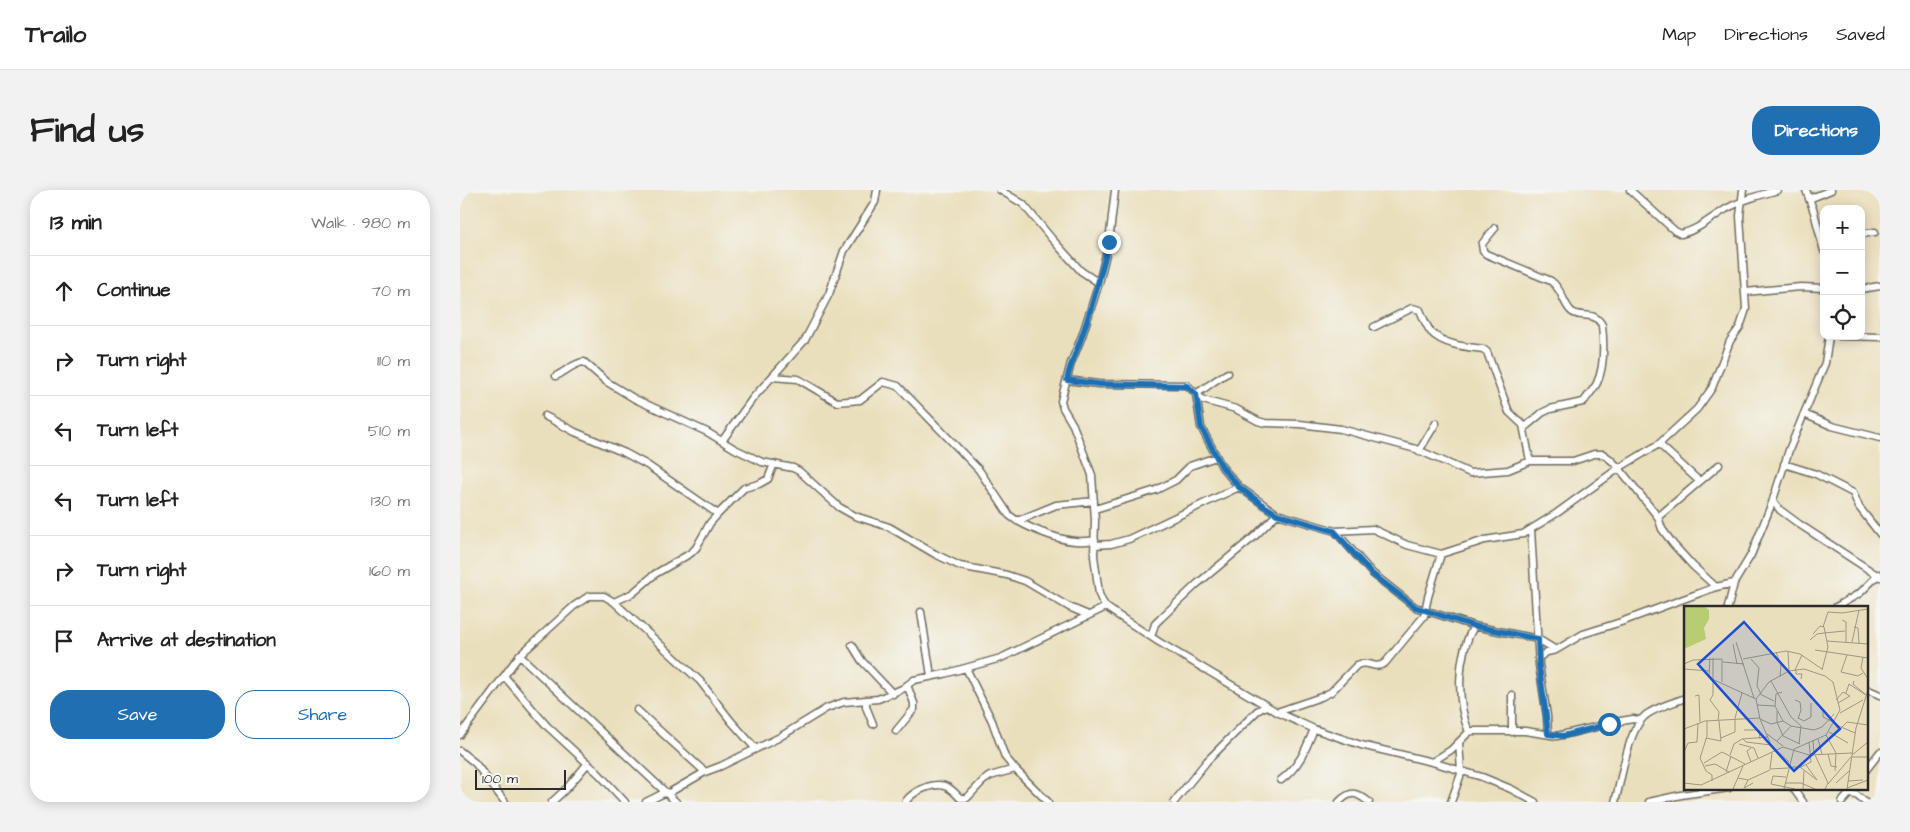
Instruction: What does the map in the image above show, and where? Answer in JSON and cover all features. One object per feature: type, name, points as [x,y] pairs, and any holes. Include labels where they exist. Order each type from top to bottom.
[{"type":"street","points":[[722,441],[748,404],[805,340],[829,294],[844,251],[875,202],[877,190]]},
{"type":"street","points":[[1000,190],[1023,204],[1081,271],[1099,282]]},
{"type":"street","points":[[1115,190],[1109,242],[1099,282],[1082,336],[1071,363],[1061,400],[1063,408],[1073,425],[1092,476],[1094,556],[1099,594],[1106,607],[1151,637],[1266,706],[1314,729],[1361,745],[1461,771],[1510,789],[1536,802]]},
{"type":"street","points":[[1630,190],[1674,231],[1681,234],[1691,232],[1726,209],[1778,190]]},
{"type":"street","points":[[1196,394],[1201,427],[1216,457],[1229,477],[1239,487],[1277,514],[1334,531],[1373,529],[1407,545],[1441,554],[1485,540],[1514,536],[1531,530],[1574,502],[1619,468],[1659,444],[1697,409],[1712,388],[1730,341],[1740,327],[1746,308],[1740,216],[1743,190]]},
{"type":"street","points":[[1806,190],[1820,232]]},
{"type":"street","points":[[1809,199],[1831,190]]},
{"type":"street","points":[[1495,228],[1482,244],[1483,251],[1551,281],[1557,286],[1573,313],[1595,317],[1602,324],[1603,351],[1600,373],[1586,400],[1550,409],[1524,428]]},
{"type":"street","points":[[1865,233],[1875,232]]},
{"type":"street","points":[[1865,288],[1880,286]]},
{"type":"street","points":[[1745,292],[1801,287],[1820,288]]},
{"type":"street","points":[[1374,327],[1412,308],[1417,308],[1420,310],[1431,332],[1440,338],[1452,343],[1483,349],[1489,356],[1497,383],[1510,412],[1524,428],[1530,461]]},
{"type":"street","points":[[1865,337],[1880,337]]},
{"type":"street","points":[[1728,606],[1734,583],[1751,554],[1773,501],[1784,464],[1825,363],[1828,340]]},
{"type":"street","points":[[556,376],[566,372],[576,363],[584,362],[623,392],[674,418],[707,432],[762,462],[799,471],[839,507],[855,516],[889,527],[935,554],[960,566],[1007,575],[1025,581],[1069,607],[1088,615]]},
{"type":"street","points":[[1196,394],[1228,373]]},
{"type":"street","points":[[772,377],[798,379],[837,402],[863,399],[883,382],[898,386],[979,470],[1009,515],[1018,521],[1048,533],[1075,541],[1111,544],[1129,539],[1239,487]]},
{"type":"street","points":[[1067,380],[1098,384],[1180,384],[1187,386],[1210,403],[1236,409],[1265,423],[1300,424],[1341,429],[1419,451],[1470,473],[1508,470],[1530,461],[1573,461],[1594,454],[1602,454],[1619,468],[1658,517],[1662,529],[1673,544],[1693,566],[1716,586]]},
{"type":"street","points":[[1804,414],[1832,426],[1880,438]]},
{"type":"street","points":[[545,416],[647,465],[718,514]]},
{"type":"street","points":[[1419,451],[1436,423]]},
{"type":"street","points":[[1659,444],[1699,482]]},
{"type":"street","points":[[1018,521],[1056,505],[1094,505],[1156,490],[1176,480],[1190,466],[1216,457]]},
{"type":"street","points":[[614,602],[633,594],[655,574],[696,548],[710,523],[718,514],[744,488],[759,484],[768,479],[774,464]]},
{"type":"street","points":[[1784,464],[1816,474],[1853,493],[1859,507],[1880,534]]},
{"type":"street","points":[[1658,517],[1719,465]]},
{"type":"street","points":[[1773,501],[1780,510],[1799,524],[1879,575],[1860,593],[1838,606]]},
{"type":"street","points":[[1151,637],[1155,624],[1161,618],[1197,584],[1255,536],[1277,514]]},
{"type":"street","points":[[1531,530],[1538,658],[1548,734]]},
{"type":"street","points":[[1334,531],[1372,574],[1415,607],[1474,626],[1538,639],[1556,650]]},
{"type":"street","points":[[1277,712],[1321,697],[1330,692],[1361,663],[1365,662],[1374,666],[1381,666],[1386,663],[1418,624],[1426,611],[1428,597],[1441,554]]},
{"type":"street","points":[[1538,658],[1583,634],[1621,622],[1716,586],[1734,583]]},
{"type":"street","points":[[460,735],[519,656],[582,600],[589,596],[598,595],[614,602],[700,680],[730,721],[756,749]]},
{"type":"street","points":[[646,802],[667,793],[704,772],[756,749],[827,708],[844,702],[866,700],[893,694],[914,680],[1001,658],[1106,607]]},
{"type":"street","points":[[921,612],[931,676]]},
{"type":"street","points":[[1469,732],[1462,708],[1461,663],[1467,638],[1474,626]]},
{"type":"street","points":[[852,645],[862,661],[893,694]]},
{"type":"street","points":[[519,656],[676,802]]},
{"type":"street","points":[[966,668],[992,721],[1001,748],[1015,769],[1048,802]]},
{"type":"street","points":[[504,676],[547,726],[588,762],[625,802]]},
{"type":"street","points":[[896,731],[914,709],[908,685]]},
{"type":"street","points":[[1868,690],[1880,694]]},
{"type":"street","points":[[1512,695],[1512,732]]},
{"type":"street","points":[[1616,802],[1631,736],[1639,720],[1648,713],[1684,698]]},
{"type":"street","points":[[866,700],[866,707],[873,724]]},
{"type":"street","points":[[1174,802],[1207,761],[1257,711],[1266,706]]},
{"type":"street","points":[[636,710],[704,772]]},
{"type":"street","points":[[1432,762],[1459,744],[1469,732],[1489,730],[1525,731],[1564,736],[1609,724],[1633,719],[1639,720]]},
{"type":"street","points":[[1281,780],[1291,773],[1298,763],[1314,729]]},
{"type":"street","points":[[1451,802],[1461,771],[1459,744]]},
{"type":"street","points":[[460,751],[475,763],[505,802]]},
{"type":"street","points":[[1868,767],[1880,752]]},
{"type":"street","points":[[552,802],[568,788],[588,762]]},
{"type":"street","points":[[906,801],[914,793],[939,785],[950,788],[960,798],[967,798],[983,780],[990,776],[1015,769]]},
{"type":"street","points":[[1649,802],[1715,790]]},
{"type":"street","points":[[1794,790],[1803,802]]},
{"type":"street","points":[[1842,802],[1852,790]]},
{"type":"street","points":[[1338,802],[1350,793],[1370,802]]},
{"type":"street","points":[[1849,794],[1856,795],[1865,802]]},
{"type":"route","points":[[1109,242],[1099,282],[1067,380],[1098,384],[1180,384],[1187,386],[1196,394],[1198,420],[1201,427],[1222,467],[1239,487],[1277,514],[1334,531],[1372,574],[1393,588],[1415,607],[1474,626],[1538,639],[1538,658],[1548,734],[1564,736],[1609,724]]}]
